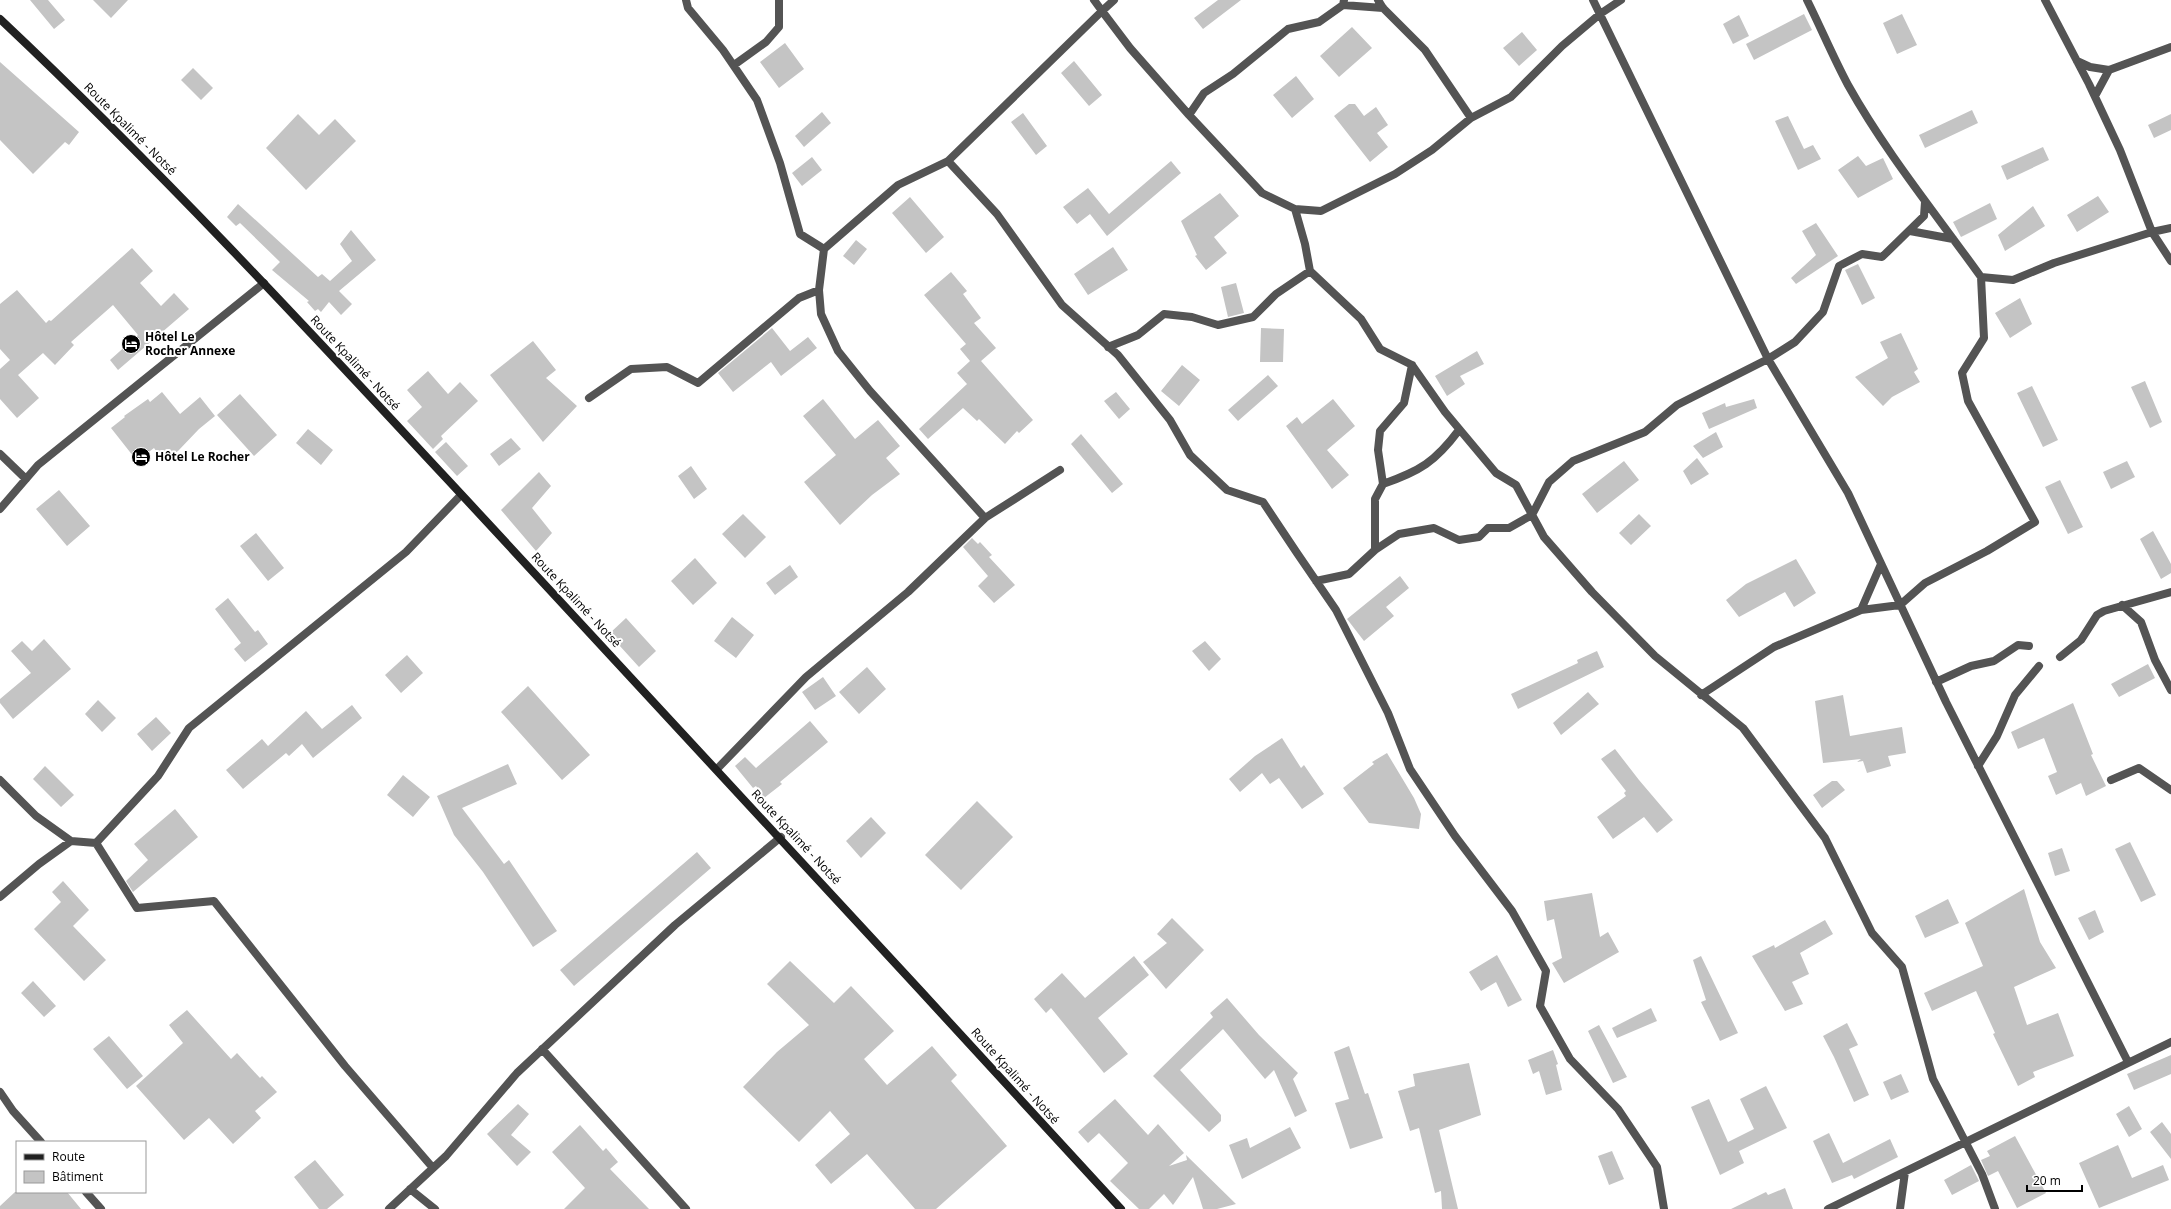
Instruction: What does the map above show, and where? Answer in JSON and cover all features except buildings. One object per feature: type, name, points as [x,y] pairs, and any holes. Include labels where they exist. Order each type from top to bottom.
[{"type":"main road","name":"Route Kpalimé - Notsé","points":[[0,19],[105,120],[264,283],[781,837],[1121,1209]]},
{"type":"street","points":[[686,0],[688,8],[724,50],[757,100],[780,163],[800,234],[824,249]]},
{"type":"street","points":[[734,66],[766,42],[779,27],[779,0]]},
{"type":"street","points":[[1094,0],[1130,48],[1189,115],[1262,193],[1295,209],[1321,211],[1363,192],[1432,150],[1471,118],[1510,97],[1562,46],[1600,14],[1621,0]]},
{"type":"street","points":[[985,518],[870,391],[838,351],[821,314],[819,290],[824,249],[898,185],[948,161],[1114,0]]},
{"type":"street","points":[[1378,0],[1383,8],[1425,50],[1471,118]]},
{"type":"street","points":[[1593,0],[1768,359],[1848,493],[1936,682],[2128,1062]]},
{"type":"street","points":[[1701,695],[1774,647],[1861,610],[1900,605],[1925,583],[1987,551],[2035,522],[1968,401],[1962,373],[1984,338],[1981,277],[1925,202],[1880,137],[1848,84],[1807,0]]},
{"type":"street","points":[[2045,0],[2095,96],[2120,150],[2152,232],[2171,261]]},
{"type":"street","points":[[1189,115],[1204,93],[1234,74],[1288,29],[1319,22],[1343,2],[1383,8]]},
{"type":"street","points":[[2077,61],[2090,67],[2109,70],[2171,47]]},
{"type":"street","points":[[2095,96],[2109,70]]},
{"type":"street","points":[[948,161],[997,214],[1062,305],[1118,355],[1170,420],[1190,455],[1227,490],[1263,502],[1336,610],[1388,713],[1410,769],[1455,836],[1512,911],[1546,971],[1540,1006],[1570,1059],[1618,1109],[1658,1167],[1664,1209]]},
{"type":"street","points":[[1316,581],[1349,574],[1375,550],[1400,534],[1434,528],[1459,540],[1479,537],[1488,528],[1509,528],[1532,515],[1549,482],[1573,461],[1646,432],[1677,406],[1768,359],[1795,342],[1823,312],[1839,266],[1862,254],[1882,257],[1924,216],[1925,202]]},
{"type":"street","points":[[1295,209],[1306,244],[1310,272],[1361,319],[1380,349],[1412,364],[1459,430],[1496,474],[1516,485],[1544,537],[1592,592],[1655,656],[1743,728],[1824,838],[1872,933],[1902,967],[1933,1079],[1982,1174],[1995,1209]]},
{"type":"street","points":[[1981,277],[2013,280],[2054,263],[2152,232],[2171,228]]},
{"type":"street","points":[[1910,231],[1953,239]]},
{"type":"street","points":[[1108,347],[1138,335],[1164,314],[1192,317],[1218,325],[1253,317],[1276,294],[1310,272]]},
{"type":"street","points":[[0,509],[38,465],[264,283]]},
{"type":"street","points":[[589,398],[631,369],[667,367],[698,383],[799,298],[819,290]]},
{"type":"street","points":[[1375,550],[1375,499],[1383,484],[1378,450],[1380,431],[1404,403],[1412,364]]},
{"type":"street","points":[[1383,484],[1413,473],[1443,451],[1459,430]]},
{"type":"street","points":[[0,454],[26,479]]},
{"type":"street","points":[[717,769],[806,677],[908,592],[985,518],[1060,470]]},
{"type":"street","points":[[96,843],[158,776],[189,728],[406,552],[461,495]]},
{"type":"street","points":[[1861,610],[1881,564]]},
{"type":"street","points":[[2060,657],[2081,640],[2097,615],[2104,610],[2171,592]]},
{"type":"street","points":[[2122,605],[2141,622],[2155,660],[2171,690]]},
{"type":"street","points":[[1936,682],[1971,666],[1994,661],[2018,645],[2029,646]]},
{"type":"street","points":[[1978,766],[1997,736],[2015,695],[2039,666]]},
{"type":"street","points":[[2111,780],[2139,768],[2171,790]]},
{"type":"street","points":[[0,780],[36,816],[71,841],[96,843]]},
{"type":"street","points":[[389,1209],[446,1156],[516,1073],[542,1048],[675,925],[781,837]]},
{"type":"street","points":[[0,897],[39,864],[71,841]]},
{"type":"street","points":[[96,843],[137,908],[214,901],[345,1066],[433,1168]]},
{"type":"street","points":[[1828,1209],[2171,1042]]},
{"type":"street","points":[[542,1048],[686,1209]]},
{"type":"street","points":[[0,1092],[14,1111],[40,1141]]},
{"type":"street","points":[[0,1102],[14,1111]]},
{"type":"street","points":[[1900,1209],[1905,1172]]},
{"type":"street","points":[[410,1189],[435,1209]]},
{"type":"street","points":[[87,1193],[101,1209]]},
{"type":"place","name":"Hôtel Le Rocher Annexe","points":[[131,344]]},
{"type":"place","name":"Hôtel Le Rocher","points":[[141,457]]}]
